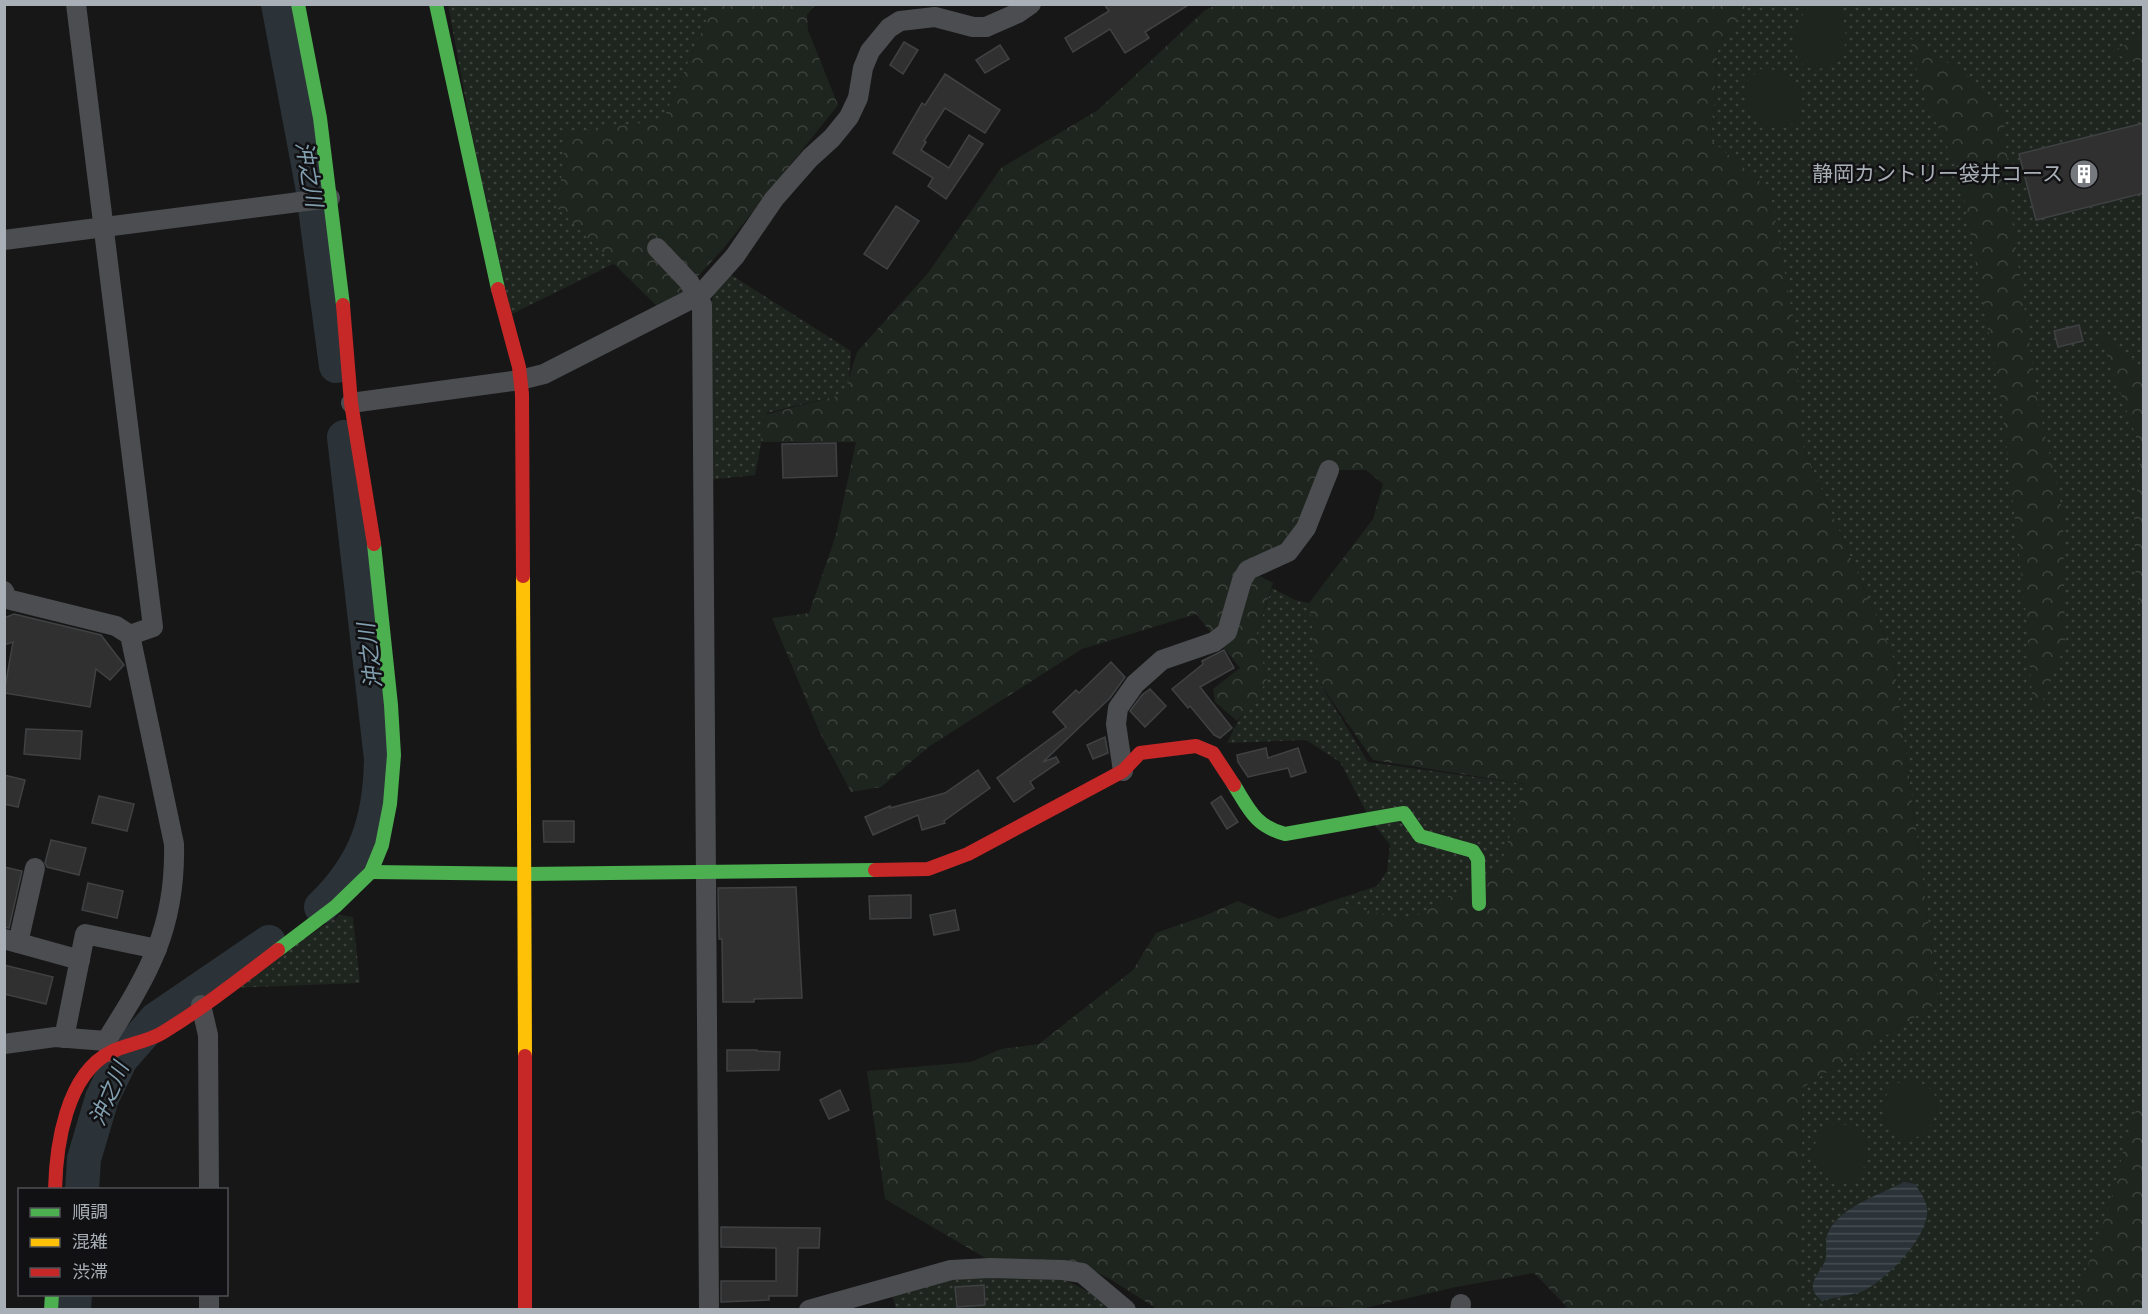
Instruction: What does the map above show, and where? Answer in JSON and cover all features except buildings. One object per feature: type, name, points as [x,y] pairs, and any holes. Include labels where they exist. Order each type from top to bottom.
[{"type":"street","points":[[76,4],[153,627],[130,636]]},
{"type":"street","points":[[4,1044],[64,1038],[108,1047],[160,1034],[228,988],[336,906],[371,872],[382,845],[390,804],[394,755],[391,705],[375,553],[351,402],[343,302],[320,118],[298,4]]},
{"type":"street","points":[[436,4],[501,301],[519,367],[522,406],[525,1310]]},
{"type":"street","points":[[351,402],[520,380],[544,374],[701,294],[735,256],[791,178],[832,138],[849,117],[858,98],[863,68],[870,51],[889,28],[900,21],[935,16],[973,27],[986,27],[1018,13],[1031,4]]},
{"type":"street","points":[[4,240],[330,198]]},
{"type":"street","points":[[657,248],[689,282],[702,305],[709,1310]]},
{"type":"street","points":[[1124,771],[1116,724],[1118,708],[1135,684],[1162,660],[1214,642],[1227,632],[1242,580],[1248,570],[1288,552],[1306,528],[1329,470]]},
{"type":"street","points":[[5,597],[116,626],[130,636],[174,844],[175,874],[170,909],[157,949],[140,988],[108,1047],[91,1065],[74,1094],[64,1121],[56,1155],[56,1188]]},
{"type":"street","points":[[371,872],[525,874],[928,869],[968,854],[1124,771],[1140,753],[1196,746],[1213,753],[1256,820],[1270,830],[1285,834],[1404,813],[1420,836],[1473,851],[1478,859],[1479,904]]},
{"type":"street","points":[[35,868],[11,941],[80,960]]},
{"type":"street","points":[[64,1038],[85,934],[157,949]]},
{"type":"street","points":[[201,1005],[208,1035],[209,1188]]},
{"type":"street","points":[[809,1310],[951,1270],[990,1268],[1063,1270],[1082,1273],[1126,1310]]},
{"type":"green space","points":[[448,5],[713,5],[663,120],[559,209],[615,263],[506,317]]},
{"type":"green space","points":[[713,5],[815,5],[807,15],[808,30],[838,105],[723,249],[664,313],[558,209],[566,133],[663,120]]},
{"type":"green space","points":[[1215,5],[1749,5],[1718,46],[1711,140],[1770,190],[1794,323],[1802,444],[1893,656],[1939,1002],[1802,1088],[1800,1309],[1561,1309],[1567,1307],[1534,1273],[1456,1287],[1361,1309],[1332,1307],[1267,1308],[1263,1310],[1157,1309],[1083,1265],[999,1266],[885,1199],[867,1071],[971,1062],[1001,1049],[1039,1044],[1133,970],[1156,933],[1238,901],[1279,919],[1332,901],[1407,921],[1500,868],[1525,784],[1373,760],[1319,682],[1309,603],[1373,519],[1383,484],[1366,470],[1334,470],[1299,537],[1249,570],[1273,583],[1256,635],[1267,679],[1259,695],[1237,721],[1215,702],[1213,689],[1240,668],[1196,614],[1082,649],[930,746],[881,787],[851,792],[820,733],[772,618],[809,613],[836,535],[856,442],[761,442],[764,415],[844,394],[857,352],[928,273],[1001,168],[1098,110],[1204,11]]},
{"type":"green space","points":[[1749,5],[2143,5],[2144,1301],[2139,1309],[1799,1309],[1802,1088],[1939,1002],[1893,656],[1802,444],[1711,140],[1718,46]]},
{"type":"green space","points":[[1812,5],[1834,5],[1844,22],[1844,54],[1828,67],[1818,68],[1799,62],[1796,31],[1801,17]]},
{"type":"green space","points":[[2143,36],[2143,66],[2111,52]]},
{"type":"green space","points":[[1910,38],[1974,80],[2003,111],[2015,241],[2038,404],[2063,513],[2065,645],[2034,722],[2026,614],[2001,400],[1959,172],[1922,93]]},
{"type":"green space","points":[[1761,69],[1788,74],[1797,83],[1802,97],[1800,117],[1794,122],[1781,127],[1768,127],[1751,113],[1744,90],[1749,79]]},
{"type":"green space","points":[[728,273],[851,351],[848,393],[767,413],[755,475],[708,480],[709,309],[716,288]]},
{"type":"green space","points":[[2098,330],[2143,368],[2143,615],[2136,591],[2134,522],[2141,451]]},
{"type":"green space","points":[[1272,588],[1295,600],[1309,603],[1321,685],[1368,762],[1525,784],[1505,870],[1407,922],[1332,901],[1377,886],[1387,871],[1390,845],[1370,819],[1340,762],[1306,740],[1227,743],[1237,723],[1267,679],[1256,635]]},
{"type":"green space","points":[[340,915],[353,917],[360,983],[228,988]]},
{"type":"green space","points":[[1907,1079],[1927,1087],[1936,1098],[1936,1112],[1930,1125],[1919,1136],[1907,1140],[1895,1137],[1886,1123],[1884,1102],[1894,1086]]},
{"type":"green space","points":[[2143,1093],[2143,1309],[2073,1309],[2111,1200],[2128,1132]]},
{"type":"green space","points":[[1833,1124],[1851,1125],[1861,1130],[1867,1147],[1866,1161],[1861,1173],[1850,1181],[1835,1185],[1817,1168],[1812,1149],[1823,1130]]},
{"type":"green space","points":[[956,1278],[1063,1279],[1103,1299],[1115,1309],[896,1309],[890,1289]]},
{"type":"shaded area","points":[[1904,1182],[1915,1184],[1927,1209],[1922,1232],[1914,1244],[1894,1267],[1863,1291],[1822,1301],[1813,1291],[1813,1286],[1825,1261],[1827,1236],[1834,1224],[1851,1208]]},
{"type":"waterway","name":"沖之川","points":[[278,4],[312,185],[336,366]]},
{"type":"waterway","name":"沖之川","points":[[321,907],[349,874],[368,840],[378,802],[380,781],[381,759],[344,437]]},
{"type":"waterway","name":"沖之川","points":[[82,1188],[84,1159],[102,1098],[121,1059],[156,1019],[269,942]]},
{"type":"waterway","name":"沖之川","points":[[74,1310],[75,1296]]},
{"type":"traffic: fast","points":[[298,4],[320,118],[343,305]]},
{"type":"traffic: fast","points":[[436,4],[498,289]]},
{"type":"traffic: fast","points":[[278,950],[336,906],[371,872],[382,845],[390,804],[394,755],[374,544]]},
{"type":"traffic: fast","points":[[1234,785],[1254,816],[1266,826],[1285,834],[1404,813],[1420,836],[1473,851],[1478,859],[1479,904]]},
{"type":"traffic: fast","points":[[371,872],[525,874],[875,870]]},
{"type":"traffic: fast","points":[[51,1310],[52,1296]]},
{"type":"traffic: slow","points":[[523,576],[525,1056]]},
{"type":"traffic: jam","points":[[498,289],[519,367],[522,394],[523,576]]},
{"type":"traffic: jam","points":[[343,305],[351,403],[374,544]]},
{"type":"traffic: jam","points":[[875,870],[928,869],[968,854],[1123,771],[1140,753],[1196,746],[1213,753],[1234,785]]},
{"type":"traffic: jam","points":[[55,1188],[58,1153],[66,1113],[83,1077],[96,1062],[117,1049],[162,1033],[278,950]]},
{"type":"traffic: jam","points":[[525,1056],[525,1310]]},
{"type":"place","name":"静岡カントリー袋井コース","points":[[2084,174]]}]
